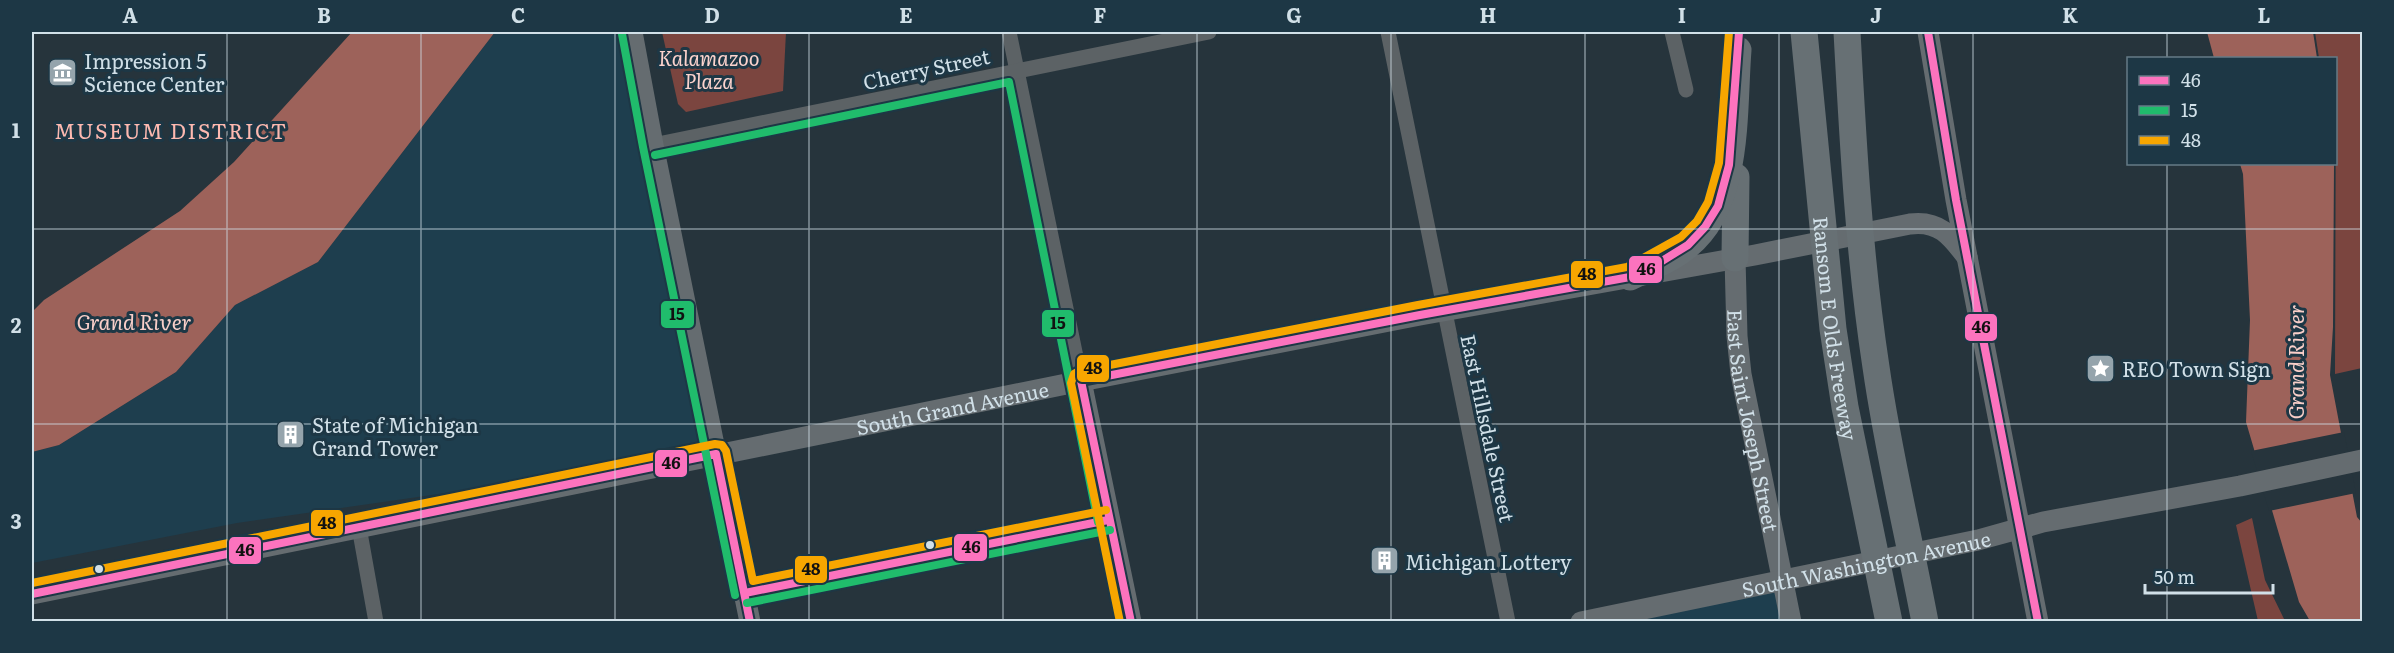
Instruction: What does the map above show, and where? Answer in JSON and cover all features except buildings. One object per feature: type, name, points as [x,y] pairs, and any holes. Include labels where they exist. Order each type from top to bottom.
[{"type":"highway","points":[[1791,32],[1801,100],[1818,174]]},
{"type":"highway","name":"Ransom E Olds Freeway","points":[[1804,32],[1832,319],[1845,407],[1889,621]]},
{"type":"highway","name":"Ransom E Olds Freeway","points":[[1846,32],[1856,192],[1875,364],[1925,621]]},
{"type":"highway","points":[[1865,32],[1875,364]]},
{"type":"highway","points":[[1734,267],[1739,41]]},
{"type":"highway","points":[[1630,277],[1671,257],[1688,245],[1705,227],[1718,206],[1729,165],[1739,41]]},
{"type":"highway","points":[[1845,407],[1876,621]]},
{"type":"street","points":[[632,32],[750,621]]},
{"type":"street","points":[[1009,32],[1131,621]]},
{"type":"street","name":"Cherry Street","points":[[653,145],[1209,32]]},
{"type":"street","name":"East Hillsdale Street","points":[[1388,32],[1508,621]]},
{"type":"street","points":[[1672,32],[1686,90]]},
{"type":"street","points":[[1928,32],[1948,158],[2038,621]]},
{"type":"street","name":"South Grand Avenue","points":[[32,594],[716,454],[1444,311],[1699,265],[1734,267],[1777,250],[1920,222],[1942,230],[1968,257]]},
{"type":"street","name":"East Saint Joseph Street","points":[[1734,267],[1741,374],[1791,621]]},
{"type":"street","name":"South Washington Avenue","points":[[1581,621],[1978,540],[2043,522],[2240,486],[2360,460]]},
{"type":"street","points":[[359,527],[376,621]]},
{"type":"shaded area","points":[[495,32],[632,32],[716,454],[237,523],[32,563],[32,452],[59,445],[176,372],[235,305],[318,262]]},
{"type":"shaded area","points":[[1776,591],[1783,621],[1645,622],[1644,617]]},
{"type":"green space","name":"Kalamazoo Plaza","points":[[662,32],[786,32],[783,91],[686,112],[678,104]]},
{"type":"green space","points":[[2315,32],[2362,32],[2362,368],[2335,374],[2337,57],[2319,57]]},
{"type":"green space","points":[[2252,518],[2265,580],[2285,621],[2258,621],[2236,525]]},
{"type":"water","name":"Grand River","points":[[352,32],[495,32],[318,262],[235,305],[176,372],[59,445],[32,452],[32,312],[44,300],[180,211],[234,162]]},
{"type":"water","points":[[2207,32],[2313,32],[2317,57],[2214,57]]},
{"type":"water","points":[[2240,165],[2334,165],[2333,327],[2330,375],[2357,517],[2362,523],[2362,621],[2310,621],[2299,602],[2246,422],[2250,320],[2243,174]]},
{"type":"pier","points":[[2344,432],[2356,493],[2269,511],[2251,451]]},
{"type":"transit line","name":"48","points":[[1120,622],[1071,383],[1074,374],[1079,371],[1418,305],[1627,267],[1681,237],[1697,221],[1708,202],[1719,163],[1729,32]]},
{"type":"transit line","name":"46","points":[[1131,622],[1081,381],[1630,277],[1662,261],[1688,245],[1705,227],[1718,206],[1729,165],[1739,32]]},
{"type":"transit line","name":"46","points":[[1928,32],[1956,200],[2038,622]]},
{"type":"transit line","name":"15","points":[[622,34],[735,595]]},
{"type":"transit line","name":"15","points":[[655,155],[1009,82],[1098,522]]},
{"type":"transit line","name":"48","points":[[32,583],[715,444],[722,445],[726,451],[753,581],[1106,510]]},
{"type":"transit line","name":"46","points":[[32,594],[716,454],[750,622]]},
{"type":"transit line","name":"46","points":[[745,593],[1108,520]]},
{"type":"transit line","name":"15","points":[[747,603],[1110,530]]},
{"type":"place","name":"Impression 5 Science Center","points":[[63,72]]},
{"type":"place","name":"REO Town Sign","points":[[2101,368]]},
{"type":"place","name":"State of Michigan Grand Tower","points":[[291,435]]},
{"type":"place","name":"Michigan Lottery","points":[[1384,561]]},
{"type":"district","name":"MUSEUM DISTRICT","points":[[171,129]]}]
